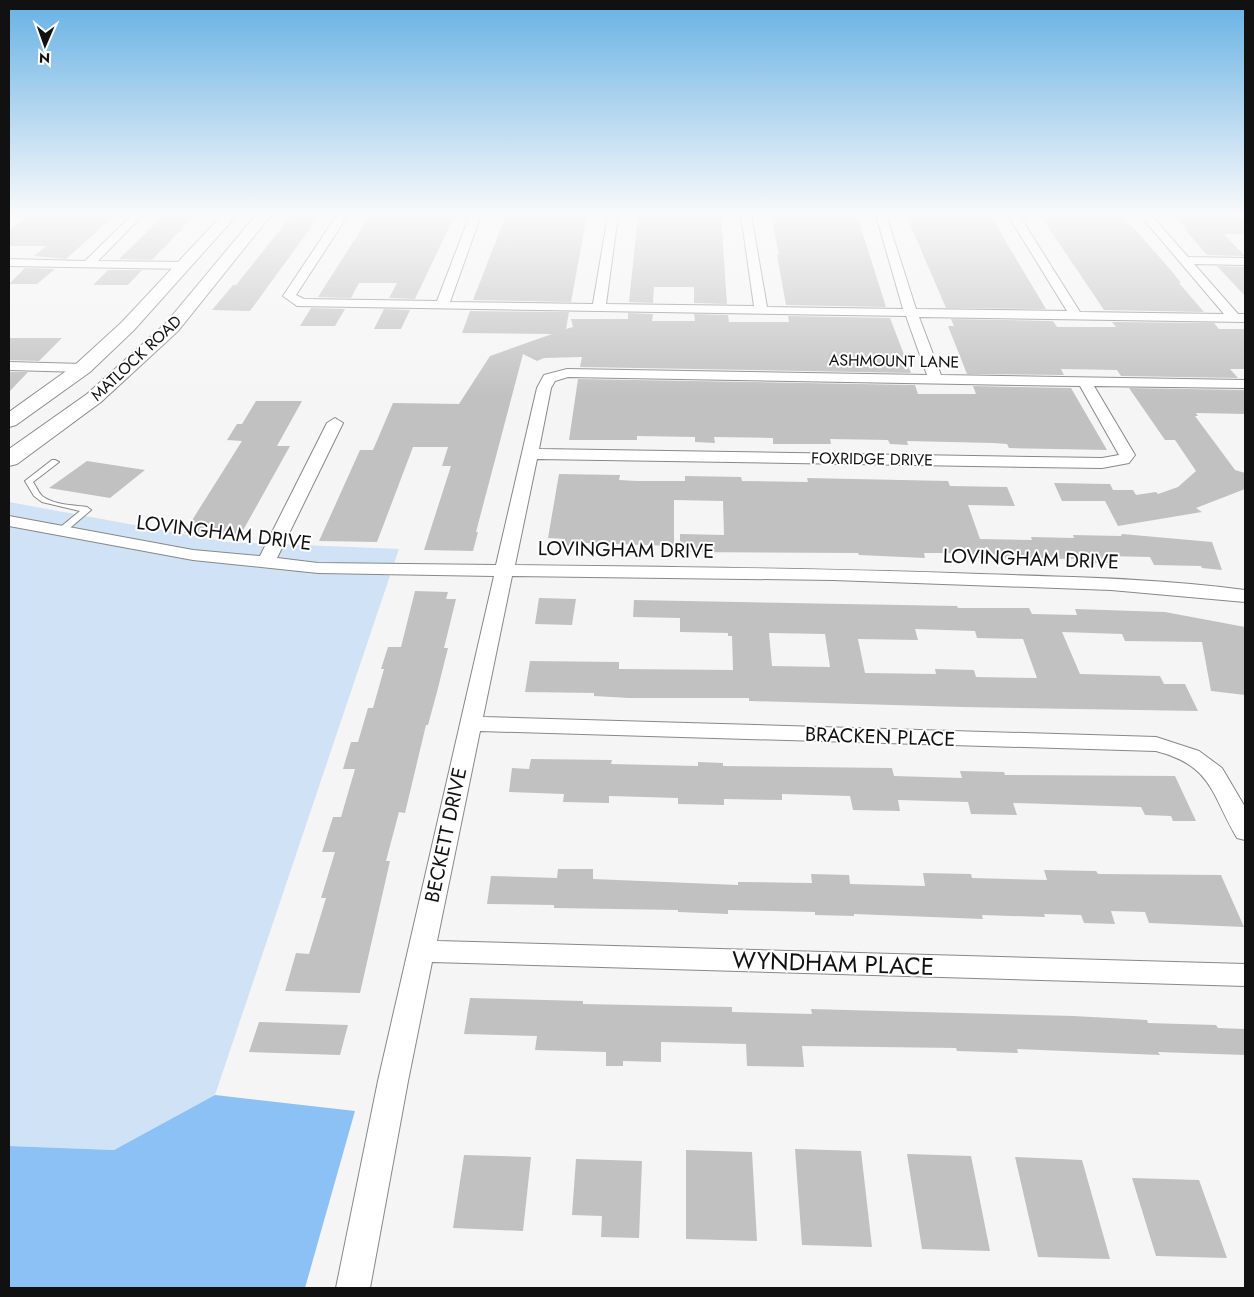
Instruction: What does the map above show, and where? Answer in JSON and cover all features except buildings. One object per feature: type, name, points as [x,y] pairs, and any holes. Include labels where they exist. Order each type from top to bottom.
[{"type":"main road","name":"MATLOCK ROAD","points":[[9,421],[83,368],[128,326],[174,276]]},
{"type":"main road","name":"MATLOCK ROAD","points":[[12,456],[94,398],[172,327],[214,276]]},
{"type":"street","points":[[302,276],[288,296],[301,303],[1240,318]]},
{"type":"street","points":[[442,305],[453,276]]},
{"type":"street","points":[[599,308],[604,276]]},
{"type":"street","points":[[756,276],[761,310]]},
{"type":"street","points":[[900,276],[911,313],[936,379]]},
{"type":"street","points":[[1051,276],[1076,315]]},
{"type":"street","points":[[1199,276],[1240,318]]},
{"type":"street","points":[[9,366],[83,368]]},
{"type":"street","name":"ASHMOUNT LANE","points":[[547,383],[549,378],[567,373],[1245,384]]},
{"type":"street","name":"FOXRIDGE DRIVE","points":[[530,454],[1102,463],[1123,460],[1127,455],[1085,382]]},
{"type":"street","name":"BECKETT DRIVE","points":[[353,1288],[393,1081],[544,388],[547,383]]},
{"type":"street","points":[[266,562],[335,423]]},
{"type":"street","name":"LOVINGHAM DRIVE","points":[[9,521],[193,555],[318,568],[842,575],[1111,584],[1209,591],[1245,596]]},
{"type":"street","name":"BRACKEN PLACE","points":[[471,724],[1156,744],[1179,749],[1205,763],[1219,777],[1245,832]]},
{"type":"street","name":"WYNDHAM PLACE","points":[[421,951],[1245,975]]},
{"type":"lane","points":[[55,462],[29,481],[39,497],[87,510],[61,531]]},
{"type":"shaded area","points":[[9,502],[227,542],[399,549],[215,1095],[114,1150],[9,1146]]},
{"type":"shaded area","points":[[215,1095],[355,1111],[305,1288],[9,1288],[9,1146],[114,1150]]}]
